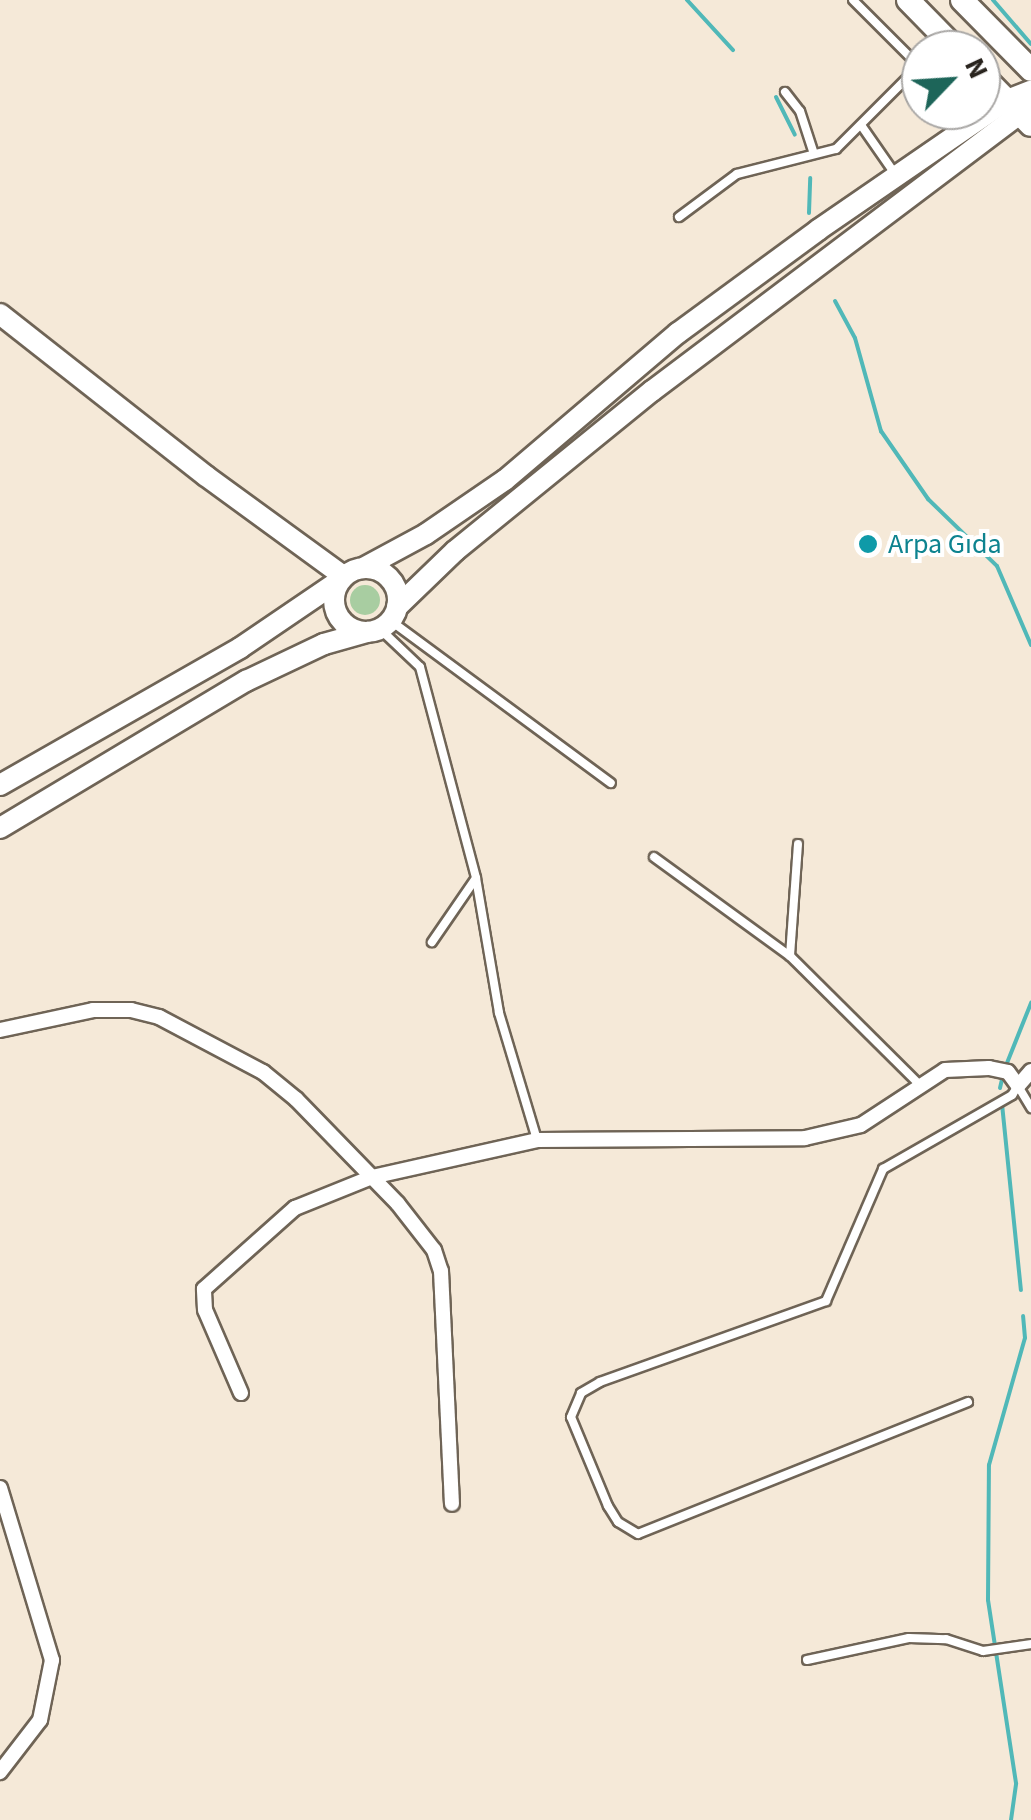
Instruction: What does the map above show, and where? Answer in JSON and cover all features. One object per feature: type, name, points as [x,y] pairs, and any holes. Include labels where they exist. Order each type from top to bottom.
[{"type":"main road","points":[[908,0],[937,30]]},
{"type":"main road","points":[[962,0],[1031,70]]},
{"type":"main road","points":[[1001,92],[1023,112]]},
{"type":"street","points":[[0,828],[246,681],[324,644],[384,622],[455,551],[652,391],[1023,112],[1031,91]]},
{"type":"street","points":[[0,785],[240,648],[342,578],[426,534],[505,480],[678,333],[896,176],[1023,112]]},
{"type":"street","points":[[0,314],[342,578]]},
{"type":"street","points":[[365,568],[391,579],[384,622]]},
{"type":"street","points":[[342,578],[333,600],[340,619],[384,622]]},
{"type":"street","points":[[0,1030],[92,1010],[132,1010],[159,1016],[264,1072],[372,1177],[420,1230],[441,1271],[452,1504]]},
{"type":"street","points":[[241,1393],[205,1310],[204,1289],[295,1208],[372,1177],[537,1140],[805,1138],[861,1124],[945,1070],[970,1067],[1008,1072],[1018,1086],[1031,1071]]},
{"type":"street","points":[[0,1488],[52,1660],[40,1720],[0,1772]]},
{"type":"lane","points":[[679,217],[737,174],[836,149],[920,66],[853,0]]},
{"type":"lane","points":[[785,92],[800,111],[814,154]]},
{"type":"lane","points":[[860,124],[896,176]]},
{"type":"lane","points":[[384,622],[611,783]]},
{"type":"lane","points":[[384,622],[420,666],[476,878],[499,1013],[537,1140]]},
{"type":"lane","points":[[790,956],[798,844]]},
{"type":"lane","points":[[654,857],[790,956],[920,1085]]},
{"type":"lane","points":[[432,942],[476,878]]},
{"type":"lane","points":[[968,1402],[638,1534],[618,1522],[608,1506],[572,1417],[581,1393],[600,1382],[826,1301],[882,1169],[1012,1094],[1018,1086],[1031,1108]]},
{"type":"lane","points":[[807,1660],[909,1638],[946,1639],[983,1651],[1031,1644]]},
{"type":"green space","points":[[365,585],[379,594],[380,600],[371,614],[365,615],[351,606],[350,600],[359,586]]},
{"type":"waterway","points":[[687,0],[733,50]]},
{"type":"waterway","points":[[993,0],[1031,44]]},
{"type":"waterway","points":[[776,97],[795,135]]},
{"type":"waterway","points":[[809,213],[810,178]]},
{"type":"waterway","points":[[835,301],[855,338],[881,431],[928,499],[997,566],[1031,645]]},
{"type":"waterway","points":[[1007,1063],[1031,1003]]},
{"type":"waterway","points":[[1000,1088],[1003,1075]]},
{"type":"waterway","points":[[1002,1104],[1021,1290]]},
{"type":"waterway","points":[[1011,1820],[1016,1783],[988,1600],[989,1465],[1025,1338],[1023,1316]]},
{"type":"place","name":"Arpa Gıda","points":[[868,544]]}]
